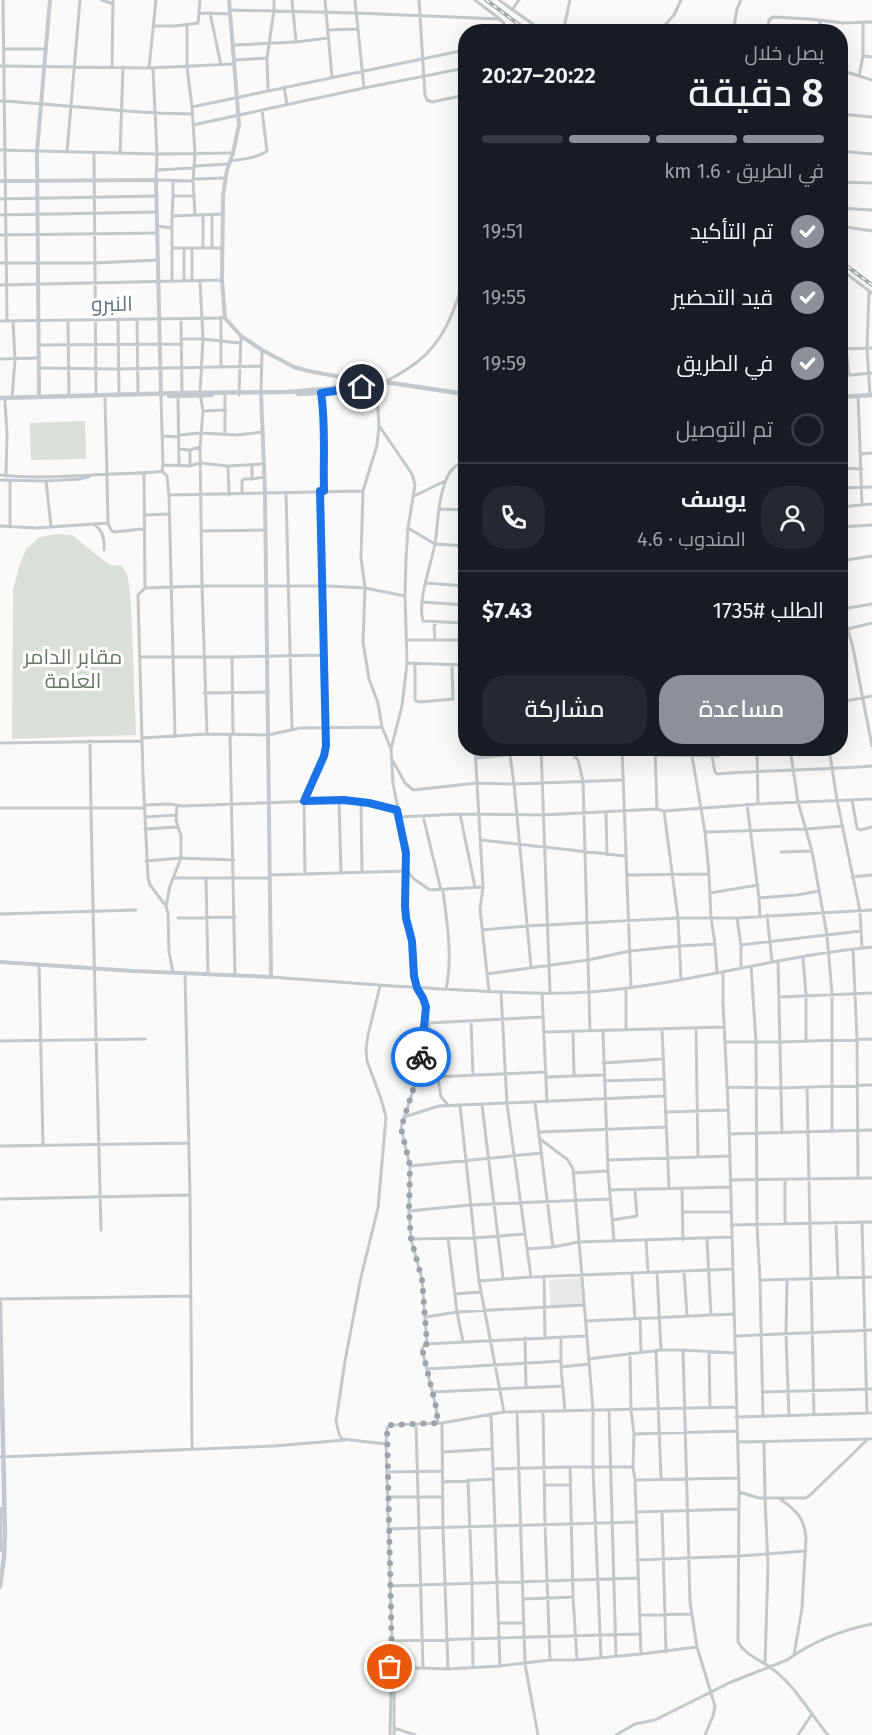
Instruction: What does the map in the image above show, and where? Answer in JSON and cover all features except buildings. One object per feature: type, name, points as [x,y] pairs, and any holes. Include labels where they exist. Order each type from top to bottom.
[{"type":"main road","points":[[2,400],[105,399],[261,392],[321,393],[378,381],[458,393]]},
{"type":"main road","points":[[287,393],[371,384]]},
{"type":"main road","points":[[2,400],[69,396],[160,395]]},
{"type":"main road","points":[[848,396],[871,395]]},
{"type":"main road","points":[[0,1301],[1,1457],[5,1534],[0,1587]]},
{"type":"main road","points":[[0,1509],[0,1550]]},
{"type":"street","points":[[3,0],[2,101],[6,181],[7,321]]},
{"type":"street","points":[[39,397],[36,181],[40,103],[50,0]]},
{"type":"street","points":[[67,152],[80,0]]},
{"type":"street","points":[[102,0],[113,2],[112,67]]},
{"type":"street","points":[[156,0],[151,68],[158,154],[156,180],[162,471]]},
{"type":"street","points":[[153,26],[199,23],[200,0]]},
{"type":"street","points":[[221,366],[225,178],[239,131],[238,97],[228,0]]},
{"type":"street","points":[[268,91],[267,58],[274,0]]},
{"type":"street","points":[[292,0],[296,42]]},
{"type":"street","points":[[325,0],[332,77]]},
{"type":"street","points":[[355,0],[364,88]]},
{"type":"street","points":[[419,0],[427,100],[432,102],[458,96]]},
{"type":"street","points":[[475,0],[504,24]]},
{"type":"street","points":[[499,0],[532,24]]},
{"type":"street","points":[[512,10],[519,0]]},
{"type":"street","points":[[566,24],[570,0]]},
{"type":"street","points":[[666,24],[674,15],[681,0]]},
{"type":"street","points":[[734,24],[741,0]]},
{"type":"street","points":[[199,13],[274,10],[500,19]]},
{"type":"street","points":[[210,13],[220,65]]},
{"type":"street","points":[[768,24],[773,17],[809,19],[820,22],[872,22]]},
{"type":"street","points":[[859,76],[863,56],[864,23]]},
{"type":"street","points":[[187,25],[187,67],[195,153],[193,180],[195,215]]},
{"type":"street","points":[[328,30],[357,29]]},
{"type":"street","points":[[233,45],[328,38]]},
{"type":"street","points":[[4,49],[46,49]]},
{"type":"street","points":[[192,107],[458,51]]},
{"type":"street","points":[[863,56],[872,57]]},
{"type":"street","points":[[2,66],[187,67],[267,58]]},
{"type":"street","points":[[120,154],[123,67]]},
{"type":"street","points":[[193,125],[458,70]]},
{"type":"street","points":[[848,73],[872,80]]},
{"type":"street","points":[[284,87],[287,104]]},
{"type":"street","points":[[2,101],[71,105],[155,114],[192,114]]},
{"type":"street","points":[[157,170],[230,163],[265,153],[267,151],[262,110]]},
{"type":"street","points":[[848,115],[872,117]]},
{"type":"street","points":[[0,150],[120,154],[233,153]]},
{"type":"street","points":[[848,152],[872,154]]},
{"type":"street","points":[[94,153],[96,396]]},
{"type":"street","points":[[0,181],[225,178]]},
{"type":"street","points":[[172,282],[173,180]]},
{"type":"street","points":[[848,182],[872,183]]},
{"type":"street","points":[[0,200],[157,196]]},
{"type":"street","points":[[173,196],[194,196]]},
{"type":"street","points":[[848,208],[872,210]]},
{"type":"street","points":[[0,215],[157,212]]},
{"type":"street","points":[[172,216],[223,214]]},
{"type":"street","points":[[212,215],[212,248]]},
{"type":"street","points":[[203,216],[203,248]]},
{"type":"street","points":[[157,226],[172,228]]},
{"type":"street","points":[[848,227],[872,231]]},
{"type":"street","points":[[0,235],[158,233]]},
{"type":"street","points":[[172,248],[222,248]]},
{"type":"street","points":[[184,248],[184,281]]},
{"type":"street","points":[[192,248],[192,281]]},
{"type":"street","points":[[0,263],[95,263],[158,260]]},
{"type":"street","points":[[848,276],[870,292],[867,348],[871,373],[871,395]]},
{"type":"street","points":[[0,285],[222,280]]},
{"type":"street","points":[[200,281],[203,339],[200,394],[203,411],[200,447],[201,531],[207,734]]},
{"type":"street","points":[[385,381],[418,362],[435,345],[458,299]]},
{"type":"street","points":[[223,317],[241,336],[289,364],[308,371],[371,384],[378,409],[379,426],[377,445],[363,490],[361,548],[365,588],[364,660],[378,703],[382,727],[391,749],[397,810],[406,853],[406,918],[412,941],[413,968],[417,988],[426,1007],[441,1097],[449,1106]]},
{"type":"street","name":"النبرو","points":[[0,321],[223,317]]},
{"type":"street","points":[[179,465],[181,318]]},
{"type":"street","points":[[118,319],[119,395]]},
{"type":"street","points":[[137,319],[138,394]]},
{"type":"street","points":[[68,320],[69,396]]},
{"type":"street","points":[[12,398],[15,360],[13,321]]},
{"type":"street","points":[[239,393],[241,336]]},
{"type":"street","points":[[39,345],[159,343],[203,339],[240,343]]},
{"type":"street","points":[[848,348],[872,348]]},
{"type":"street","points":[[262,350],[271,977]]},
{"type":"street","points":[[0,359],[39,358]]},
{"type":"street","points":[[39,368],[137,369],[262,366]]},
{"type":"street","points":[[848,366],[849,375],[871,373]]},
{"type":"street","points":[[305,874],[304,801],[324,756],[326,746],[322,655],[323,406],[321,393]]},
{"type":"street","points":[[225,394],[225,433]]},
{"type":"street","points":[[858,395],[862,505]]},
{"type":"street","points":[[105,399],[108,523],[113,532],[144,529]]},
{"type":"street","points":[[2,400],[7,434],[6,476]]},
{"type":"street","points":[[203,411],[226,410]]},
{"type":"street","points":[[379,426],[412,474],[415,485],[408,528],[405,596],[407,663],[402,706],[391,749]]},
{"type":"street","points":[[162,436],[178,437],[201,433],[238,435],[263,432]]},
{"type":"street","points":[[179,449],[190,450],[200,447]]},
{"type":"street","points":[[190,450],[190,466]]},
{"type":"street","points":[[861,454],[872,453]]},
{"type":"street","points":[[163,465],[264,464]]},
{"type":"street","points":[[458,464],[445,481],[435,544],[422,602],[422,621],[458,623]]},
{"type":"street","points":[[252,465],[252,478]]},
{"type":"street","points":[[228,466],[229,495]]},
{"type":"street","points":[[848,468],[862,469]]},
{"type":"street","points":[[0,475],[93,476],[162,471]]},
{"type":"street","points":[[162,471],[167,476],[169,495],[175,737]]},
{"type":"street","points":[[144,474],[145,588]]},
{"type":"street","points":[[0,480],[46,481],[93,476]]},
{"type":"street","points":[[242,494],[244,479],[264,477]]},
{"type":"street","points":[[46,481],[51,526]]},
{"type":"street","points":[[414,496],[445,481]]},
{"type":"street","points":[[10,482],[10,526]]},
{"type":"street","points":[[848,488],[872,487]]},
{"type":"street","points":[[169,495],[363,490]]},
{"type":"street","points":[[286,492],[292,729]]},
{"type":"street","points":[[848,506],[872,504]]},
{"type":"street","points":[[439,509],[458,510]]},
{"type":"street","points":[[145,515],[169,514]]},
{"type":"street","points":[[0,526],[36,528],[108,523]]},
{"type":"street","points":[[95,525],[102,534],[104,550]]},
{"type":"street","points":[[848,526],[872,525]]},
{"type":"street","points":[[408,528],[435,544],[458,546]]},
{"type":"street","points":[[201,531],[265,530]]},
{"type":"street","points":[[848,560],[872,556]]},
{"type":"street","points":[[426,583],[458,585]]},
{"type":"street","points":[[173,972],[168,913],[166,906],[150,885],[146,861],[138,595],[145,588],[322,586],[365,588],[405,596]]},
{"type":"street","points":[[422,602],[458,605]]},
{"type":"street","points":[[848,608],[872,604]]},
{"type":"street","points":[[435,640],[434,626],[438,622]]},
{"type":"street","points":[[872,623],[848,629],[864,698],[872,746]]},
{"type":"street","points":[[407,640],[458,640]]},
{"type":"street","points":[[140,657],[322,655]]},
{"type":"street","points":[[232,657],[235,975]]},
{"type":"street","points":[[407,663],[458,665]]},
{"type":"street","points":[[415,664],[415,699],[420,702],[453,699],[452,665]]},
{"type":"street","points":[[204,693],[267,692]]},
{"type":"street","points":[[848,701],[872,696]]},
{"type":"street","points":[[0,743],[142,740],[207,734],[268,735],[292,729],[382,727]]},
{"type":"street","points":[[90,741],[101,1230]]},
{"type":"street","points":[[489,992],[480,909],[483,886],[482,840],[476,758],[493,756]]},
{"type":"street","points":[[510,756],[531,967]]},
{"type":"street","points":[[541,756],[550,993]]},
{"type":"street","points":[[575,756],[578,760],[583,781],[590,1031]]},
{"type":"street","points":[[622,756],[630,951],[626,1030]]},
{"type":"street","points":[[656,756],[657,809]]},
{"type":"street","points":[[683,756],[712,756],[717,774],[872,766]]},
{"type":"street","points":[[692,756],[705,832],[717,972]]},
{"type":"street","points":[[758,756],[758,804]]},
{"type":"street","points":[[791,756],[798,802],[812,851],[827,934],[832,994],[832,1132]]},
{"type":"street","points":[[830,756],[860,911],[862,948]]},
{"type":"street","points":[[392,760],[405,783],[413,790],[477,783],[623,780]]},
{"type":"street","points":[[399,817],[460,814],[542,815],[657,809],[664,811],[747,804],[872,799]]},
{"type":"street","points":[[339,800],[341,873]]},
{"type":"street","points":[[0,808],[177,806],[339,800],[397,810]]},
{"type":"street","points":[[852,800],[857,828],[860,830],[872,827]]},
{"type":"street","points":[[361,802],[362,872]]},
{"type":"street","points":[[747,804],[758,885],[759,916]]},
{"type":"street","points":[[166,906],[181,858],[177,806]]},
{"type":"street","points":[[664,811],[678,918],[681,980]]},
{"type":"street","points":[[606,812],[607,855]]},
{"type":"street","points":[[460,814],[475,887]]},
{"type":"street","points":[[144,817],[176,815]]},
{"type":"street","points":[[423,816],[442,890],[450,950],[446,989]]},
{"type":"street","points":[[705,832],[843,826]]},
{"type":"street","points":[[145,829],[178,827]]},
{"type":"street","points":[[482,840],[625,856]]},
{"type":"street","points":[[782,852],[812,851]]},
{"type":"street","points":[[146,861],[181,858],[234,860]]},
{"type":"street","points":[[173,878],[270,877],[407,871],[427,890],[483,886]]},
{"type":"street","points":[[626,875],[709,874]]},
{"type":"street","points":[[852,877],[872,875]]},
{"type":"street","points":[[206,878],[208,974]]},
{"type":"street","points":[[710,893],[758,885]]},
{"type":"street","points":[[759,898],[819,891]]},
{"type":"street","points":[[0,914],[136,910]]},
{"type":"street","points":[[482,930],[678,918],[737,918],[872,910]]},
{"type":"street","points":[[767,915],[772,962]]},
{"type":"street","points":[[178,918],[235,917]]},
{"type":"street","points":[[737,918],[741,945],[741,968]]},
{"type":"street","points":[[741,945],[861,931]]},
{"type":"street","points":[[487,974],[588,960],[630,951],[716,944]]},
{"type":"street","points":[[0,962],[271,977],[380,986],[550,993],[628,988],[872,947]]},
{"type":"street","points":[[853,950],[857,1039],[858,1178]]},
{"type":"street","points":[[803,958],[806,1041]]},
{"type":"street","points":[[778,961],[782,1133]]},
{"type":"street","points":[[39,964],[43,1145]]},
{"type":"street","points":[[751,966],[756,1042],[757,1224],[763,1417]]},
{"type":"street","points":[[723,972],[739,1478],[738,1642],[746,1652],[767,1665],[793,1689],[828,1735]]},
{"type":"street","points":[[185,973],[192,1448]]},
{"type":"street","points":[[346,1440],[342,1439],[339,1434],[336,1421],[345,1361],[376,1220],[386,1117],[367,1061],[366,1049],[380,986]]},
{"type":"street","points":[[501,992],[507,1104],[531,1277]]},
{"type":"street","points":[[542,993],[547,1102]]},
{"type":"street","points":[[780,997],[872,993]]},
{"type":"street","points":[[426,1007],[418,1074],[402,1122],[401,1132],[410,1166],[411,1239],[422,1279],[427,1344]]},
{"type":"street","points":[[428,1023],[543,1017]]},
{"type":"street","points":[[471,1021],[473,1075]]},
{"type":"street","points":[[544,1032],[724,1027]]},
{"type":"street","points":[[696,1028],[698,1157]]},
{"type":"street","points":[[662,1029],[669,1188]]},
{"type":"street","points":[[603,1031],[609,1199],[614,1241]]},
{"type":"street","points":[[573,1032],[574,1076]]},
{"type":"street","points":[[0,1041],[145,1039]]},
{"type":"street","points":[[725,1042],[872,1039]]},
{"type":"street","points":[[603,1063],[663,1059]]},
{"type":"street","points":[[420,1060],[429,1075],[437,1077],[546,1071]]},
{"type":"street","points":[[546,1077],[603,1075]]},
{"type":"street","points":[[604,1081],[664,1079]]},
{"type":"street","points":[[727,1087],[872,1085]]},
{"type":"street","points":[[807,1087],[814,1414]]},
{"type":"street","points":[[404,1117],[432,1107],[664,1096]]},
{"type":"street","points":[[535,1103],[554,1247]]},
{"type":"street","points":[[460,1105],[480,1292],[504,1412]]},
{"type":"street","points":[[482,1105],[503,1278]]},
{"type":"street","points":[[665,1112],[728,1110]]},
{"type":"street","points":[[539,1132],[666,1126]]},
{"type":"street","points":[[729,1134],[872,1130]]},
{"type":"street","points":[[540,1139],[568,1160],[572,1165],[573,1173],[593,1410],[593,1468],[602,1658]]},
{"type":"street","points":[[0,1146],[188,1143]]},
{"type":"street","points":[[410,1166],[542,1153]]},
{"type":"street","points":[[607,1160],[730,1156]]},
{"type":"street","points":[[573,1173],[608,1171]]},
{"type":"street","points":[[730,1180],[872,1178]]},
{"type":"street","points":[[785,1179],[785,1224]]},
{"type":"street","points":[[609,1190],[730,1187]]},
{"type":"street","points":[[682,1188],[683,1239]]},
{"type":"street","points":[[612,1220],[637,1216],[635,1189]]},
{"type":"street","points":[[0,1199],[190,1195]]},
{"type":"street","points":[[409,1211],[470,1205],[609,1199]]},
{"type":"street","points":[[682,1212],[731,1212]]},
{"type":"street","points":[[836,1222],[838,1278]]},
{"type":"street","points":[[736,1417],[870,1413],[866,1389],[862,1222]]},
{"type":"street","points":[[731,1225],[872,1222]]},
{"type":"street","points":[[411,1239],[525,1234]]},
{"type":"street","points":[[527,1249],[579,1242],[732,1237]]},
{"type":"street","points":[[448,1238],[463,1342]]},
{"type":"street","points":[[707,1239],[711,1315]]},
{"type":"street","points":[[646,1240],[648,1272]]},
{"type":"street","points":[[479,1281],[544,1276],[733,1269]]},
{"type":"street","points":[[684,1271],[687,1316]]},
{"type":"street","points":[[657,1272],[660,1317],[658,1350],[661,1479]]},
{"type":"street","points":[[632,1273],[641,1351]]},
{"type":"street","points":[[544,1276],[545,1337]]},
{"type":"street","points":[[760,1280],[872,1277]]},
{"type":"street","points":[[787,1280],[789,1416]]},
{"type":"street","points":[[455,1294],[480,1292]]},
{"type":"street","points":[[0,1301],[191,1296]]},
{"type":"street","points":[[426,1317],[457,1312],[584,1305]]},
{"type":"street","points":[[585,1321],[734,1314]]},
{"type":"street","points":[[735,1336],[872,1330]]},
{"type":"street","points":[[448,1669],[440,1423],[422,1349],[427,1344],[586,1336]]},
{"type":"street","points":[[561,1337],[565,1412]]},
{"type":"street","points":[[525,1338],[526,1388]]},
{"type":"street","points":[[588,1359],[658,1350],[735,1353]]},
{"type":"street","points":[[683,1350],[691,1614],[697,1647],[715,1706],[705,1735]]},
{"type":"street","points":[[709,1352],[710,1408]]},
{"type":"street","points":[[630,1353],[642,1654]]},
{"type":"street","points":[[427,1369],[561,1361]]},
{"type":"street","points":[[865,1362],[872,1362]]},
{"type":"street","points":[[561,1367],[589,1364]]},
{"type":"street","points":[[432,1392],[563,1386]]},
{"type":"street","points":[[763,1392],[872,1389]]},
{"type":"street","points":[[392,1735],[392,1641],[386,1444],[388,1426],[440,1423],[504,1412],[736,1407]]},
{"type":"street","points":[[609,1410],[616,1656]]},
{"type":"street","points":[[543,1411],[550,1660]]},
{"type":"street","points":[[517,1412],[525,1664],[538,1735]]},
{"type":"street","points":[[491,1414],[500,1666]]},
{"type":"street","points":[[416,1424],[423,1669]]},
{"type":"street","points":[[634,1434],[737,1431]]},
{"type":"street","points":[[737,1442],[872,1439]]},
{"type":"street","points":[[1,1457],[274,1446],[346,1440],[386,1444]]},
{"type":"street","points":[[739,1492],[765,1498],[809,1496],[867,1440]]},
{"type":"street","points":[[765,1442],[767,1665]]},
{"type":"street","points":[[442,1452],[491,1449]]},
{"type":"street","points":[[570,1467],[577,1660]]},
{"type":"street","points":[[493,1469],[633,1467]]},
{"type":"street","points":[[388,1472],[442,1471]]},
{"type":"street","points":[[635,1480],[739,1478]]},
{"type":"street","points":[[442,1482],[494,1479]]},
{"type":"street","points":[[468,1480],[473,1667]]},
{"type":"street","points":[[544,1485],[570,1485]]},
{"type":"street","points":[[388,1497],[442,1497]]},
{"type":"street","points":[[779,1498],[799,1514],[805,1530],[806,1551],[800,1627],[795,1655]]},
{"type":"street","points":[[636,1512],[739,1509]]},
{"type":"street","points":[[662,1511],[666,1652]]},
{"type":"street","points":[[388,1529],[637,1522]]},
{"type":"street","points":[[637,1560],[806,1551]]},
{"type":"street","points":[[390,1586],[638,1578]]},
{"type":"street","points":[[523,1599],[573,1597]]},
{"type":"street","points":[[640,1615],[691,1614]]},
{"type":"street","points":[[498,1623],[524,1623]]},
{"type":"street","points":[[616,1735],[635,1724],[655,1720],[711,1690],[767,1665],[788,1660],[840,1632],[872,1624]]},
{"type":"street","points":[[392,1641],[640,1634]]},
{"type":"street","points":[[392,1667],[448,1669],[500,1666],[666,1652],[697,1647]]},
{"type":"street","points":[[392,1667],[394,1728],[392,1735]]},
{"type":"street","points":[[798,1735],[812,1714]]},
{"type":"street","points":[[394,1728],[415,1735]]},
{"type":"shaded area","points":[[581,1278],[583,1304],[551,1307],[549,1280]]},
{"type":"green space","points":[[85,421],[86,459],[31,460],[30,423]]},
{"type":"green space","name":"مقابر الدامر العامة","points":[[56,534],[72,535],[111,565],[122,566],[128,577],[136,735],[12,739],[13,589],[26,549],[40,537]]},
{"type":"railway","points":[[486,0],[518,24]]},
{"type":"railway","points":[[848,267],[872,285]]},
{"type":"way so far","points":[[390,1667],[394,1667],[388,1529],[387,1428],[391,1425],[438,1423],[422,1349],[427,1344],[426,1317],[422,1279],[411,1239],[410,1166],[401,1132],[421,1057]]},
{"type":"route","points":[[362,387],[321,393],[324,432],[324,491],[320,491],[322,655],[326,746],[324,756],[304,801],[344,800],[397,810],[406,853],[405,906],[412,941],[414,976],[426,1007],[421,1057]]}]
